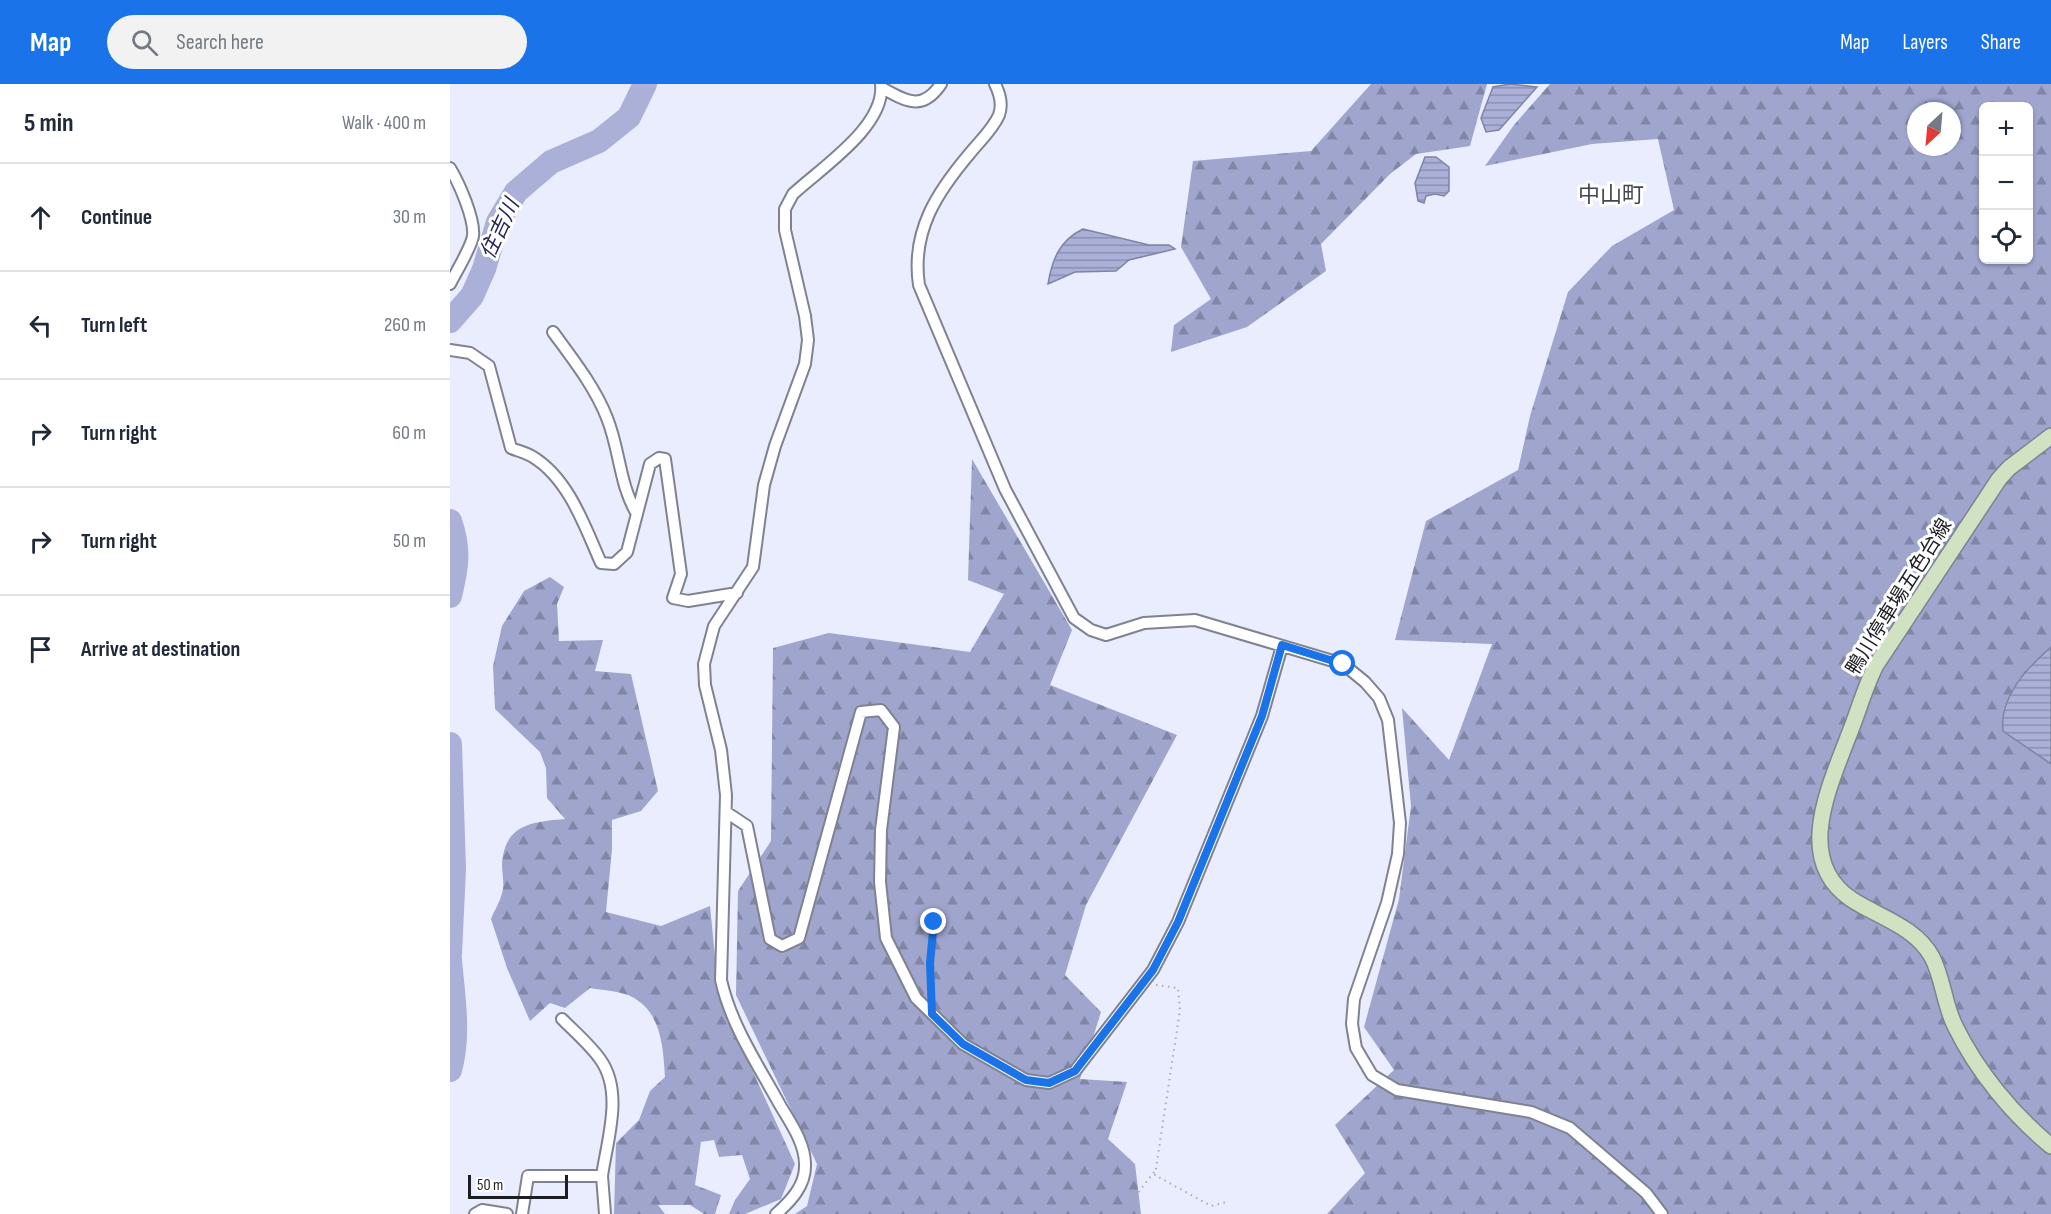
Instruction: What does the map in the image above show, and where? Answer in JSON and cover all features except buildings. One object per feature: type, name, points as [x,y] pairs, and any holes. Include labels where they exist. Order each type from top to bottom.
[{"type":"main road","name":"鴨川停車場五色台線","points":[[2051,436],[2009,468],[1999,479],[1876,665],[1867,683],[1824,798],[1821,851],[1826,872],[1837,889],[1854,901],[1893,921],[1918,939],[1932,956],[1955,1026],[1975,1059],[2000,1095],[2028,1127],[2051,1146]]},
{"type":"street","points":[[776,1214],[791,1201],[802,1183],[806,1164],[802,1146],[741,1035],[723,989],[721,922],[726,812],[721,750],[705,685],[704,664],[714,626],[753,567],[764,485],[775,446],[805,364],[808,340],[785,230],[785,209],[793,194],[872,119],[881,86],[914,103],[924,101],[935,94],[941,84]]},
{"type":"street","points":[[995,84],[1001,97],[999,115],[956,170],[935,202],[918,238],[915,261],[919,285],[926,303],[1005,489],[1074,618],[1091,630],[1106,635],[1144,623],[1195,620],[1343,664],[1365,682],[1379,698],[1388,720],[1400,823],[1398,854],[1387,903],[1354,999],[1352,1024],[1356,1048],[1372,1074],[1397,1090],[1531,1112],[1570,1128],[1646,1194],[1662,1214]]},
{"type":"street","points":[[450,168],[469,215],[473,236],[450,284]]},
{"type":"street","points":[[553,332],[578,367],[607,417],[627,498],[637,514]]},
{"type":"street","points":[[450,350],[470,353],[489,366],[511,448],[534,457],[560,483],[582,520],[601,563],[614,564],[627,552],[650,464],[658,458],[665,459],[681,574],[673,598],[688,601],[737,593]]},
{"type":"street","points":[[726,812],[747,826],[770,939],[782,946],[798,938],[861,711],[881,710],[894,727],[881,830],[880,882],[886,938],[916,998],[963,1044],[1026,1080],[1049,1083],[1075,1071],[1153,970],[1178,922],[1262,716],[1282,645]]},
{"type":"street","points":[[562,1019],[601,1060],[612,1085],[613,1105],[602,1176],[605,1214]]},
{"type":"street","points":[[522,1214],[528,1176],[602,1176]]},
{"type":"street","points":[[475,1214],[482,1210],[507,1214]]},
{"type":"path","points":[[932,1014],[930,963],[934,922],[941,888],[1018,669],[1027,620]]},
{"type":"path","points":[[1141,986],[1167,984],[1178,988],[1180,1010],[1155,1175],[1211,1206],[1227,1202]]},
{"type":"path","points":[[1129,1214],[1135,1197],[1156,1170]]},
{"type":"green space","points":[[1371,84],[1487,84],[1470,146],[1416,154],[1390,174],[1321,244],[1326,271],[1247,327],[1171,352],[1174,325],[1211,299],[1181,247],[1193,161],[1311,151]]},
{"type":"green space","points":[[1550,84],[2051,84],[2051,1214],[1327,1214],[1365,1173],[1335,1125],[1394,1070],[1364,1027],[1399,899],[1411,806],[1402,708],[1449,760],[1492,644],[1395,640],[1426,521],[1518,470],[1530,416],[1568,292],[1612,246],[1674,210],[1658,139],[1592,144],[1485,166],[1514,125]]},
{"type":"green space","points":[[972,459],[1072,630],[1050,685],[1177,735],[1086,905],[1065,975],[1101,1012],[1080,1079],[1127,1082],[1108,1139],[1135,1164],[1141,1214],[795,1214],[807,1206],[817,1164],[736,995],[738,891],[771,841],[773,648],[829,633],[970,652],[1004,594],[968,580]]},
{"type":"green space","points":[[550,577],[564,587],[557,604],[559,641],[603,640],[595,671],[631,674],[658,791],[641,811],[612,820],[612,849],[606,912],[661,926],[710,906],[719,997],[795,1164],[781,1199],[745,1214],[729,1214],[735,1200],[750,1179],[742,1155],[719,1157],[714,1140],[701,1142],[695,1185],[721,1195],[715,1214],[704,1214],[690,1205],[658,1205],[665,1214],[614,1214],[616,1143],[639,1120],[650,1091],[665,1077],[661,1041],[654,1019],[639,1001],[628,995],[590,988],[565,1008],[550,1003],[530,1021],[507,968],[491,919],[503,890],[502,865],[508,841],[514,833],[531,824],[565,819],[547,798],[546,768],[540,752],[495,709],[493,666],[502,626],[524,591]]},
{"type":"shaded area","points":[[1510,84],[1537,87],[1499,130],[1486,132],[1481,118],[1493,87]]},
{"type":"shaded area","points":[[1425,157],[1436,157],[1449,167],[1449,191],[1444,196],[1435,194],[1426,196],[1424,203],[1418,201],[1415,183]]},
{"type":"shaded area","points":[[1083,229],[1149,245],[1169,245],[1175,249],[1129,260],[1116,271],[1075,272],[1048,284],[1058,251],[1068,239]]},
{"type":"shaded area","points":[[2051,647],[2051,764],[2003,731],[2003,718],[2005,706],[2016,684]]},
{"type":"waterway","name":"住吉川","points":[[450,321],[472,296],[484,269],[498,222],[516,192],[551,162],[599,141],[629,117],[645,84]]},
{"type":"waterway","name":"住吉川","points":[[450,521],[456,558],[450,596]]},
{"type":"waterway","name":"住吉川","points":[[450,744],[454,869],[450,954]]},
{"type":"waterway","name":"住吉川","points":[[450,960],[455,1029],[450,1070]]},
{"type":"district","name":"中山町","points":[[1611,195]]},
{"type":"route","points":[[934,922],[930,963],[932,1014],[963,1044],[1026,1080],[1049,1083],[1075,1071],[1153,970],[1178,922],[1262,716],[1282,645],[1343,664]]}]
